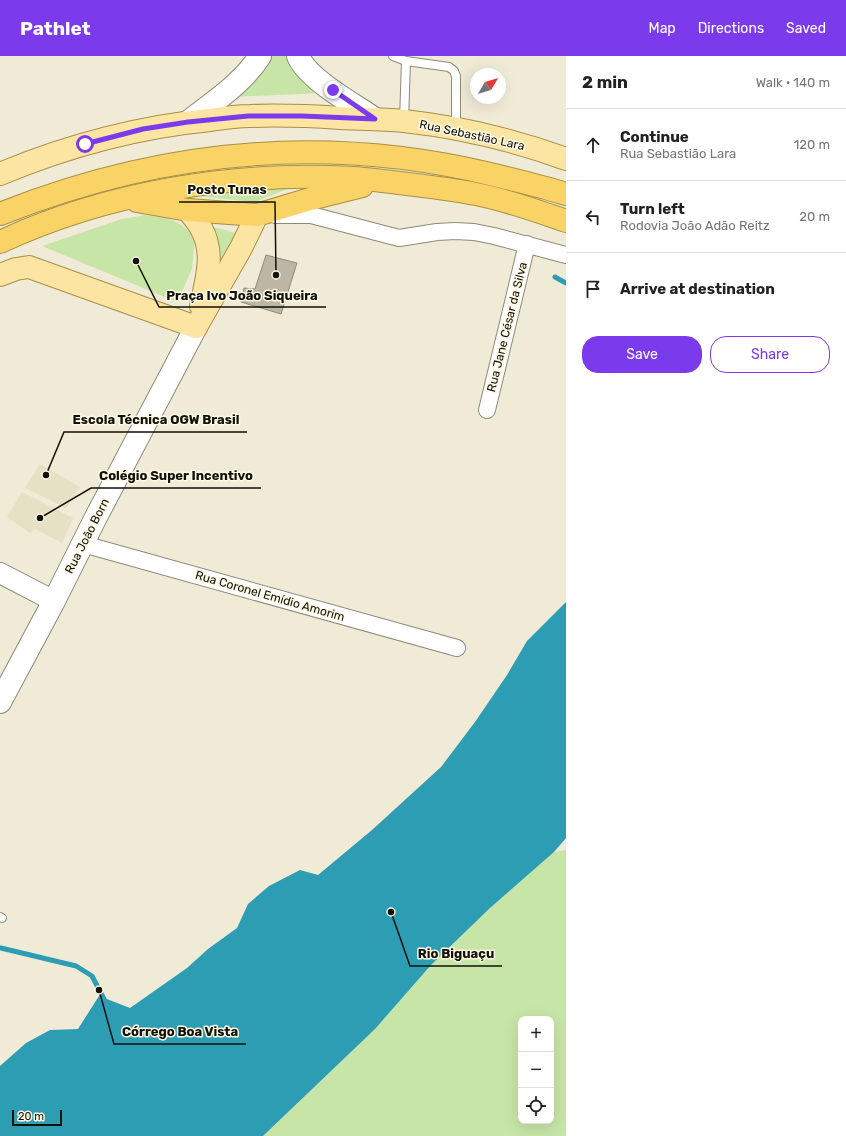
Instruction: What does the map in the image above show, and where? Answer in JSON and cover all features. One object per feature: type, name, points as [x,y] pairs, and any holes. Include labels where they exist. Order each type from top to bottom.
[{"type":"highway","points":[[0,214],[34,200],[122,174],[206,158],[263,153],[360,153],[410,158],[505,177],[566,194]]},
{"type":"highway","points":[[0,242],[71,214],[123,198],[195,185],[256,179],[304,177],[354,178],[439,187],[478,194],[566,221]]},
{"type":"highway","points":[[123,198],[188,210],[257,215],[310,199],[367,185],[439,187]]},
{"type":"main road","points":[[188,122],[244,76],[260,56]]},
{"type":"main road","points":[[298,56],[307,69],[318,80],[375,119]]},
{"type":"main road","name":"Rua Sebastião Lara","points":[[0,174],[28,162],[85,144],[143,129],[188,122],[248,116],[302,116],[404,121],[456,129],[499,139],[566,159]]},
{"type":"main road","name":"Rua João Born","points":[[188,210],[202,230],[208,244],[210,262],[196,327]]},
{"type":"main road","name":"Rua João Born","points":[[0,702],[179,357],[241,248],[257,215]]},
{"type":"main road","points":[[0,275],[16,269],[29,267],[196,327]]},
{"type":"street","points":[[257,215],[311,215],[399,238],[437,232],[474,232],[527,244],[566,255]]},
{"type":"street","name":"Rua Jane César da Silva","points":[[487,410],[527,244]]},
{"type":"street","name":"Rua Coronel Emídio Amorim","points":[[83,544],[457,648]]},
{"type":"street","points":[[0,573],[54,600]]},
{"type":"lane","points":[[393,56],[406,61],[449,68],[454,71],[456,76],[456,129]]},
{"type":"lane","points":[[404,121],[406,61]]},
{"type":"shaded area","points":[[40,464],[80,487],[66,508],[25,488]]},
{"type":"shaded area","points":[[22,492],[73,518],[62,543],[35,529],[30,533],[7,517]]},
{"type":"green space","points":[[268,56],[288,56],[326,93],[231,97]]},
{"type":"green space","points":[[301,184],[254,202],[198,196]]},
{"type":"green space","points":[[145,215],[173,220],[184,227],[195,238],[192,269],[177,302],[42,246],[122,219]]},
{"type":"green space","points":[[209,226],[241,234],[217,273],[220,256],[216,234]]},
{"type":"green space","points":[[566,850],[566,1136],[263,1136],[375,1029],[431,965],[490,908],[554,852]]},
{"type":"water","points":[[566,602],[566,838],[554,852],[490,908],[431,965],[375,1029],[263,1136],[0,1136],[0,1066],[26,1043],[50,1030],[78,1029],[99,996],[130,1008],[187,968],[208,949],[237,928],[248,904],[269,886],[300,870],[318,875],[372,830],[441,767],[475,722],[507,675],[527,641]]},
{"type":"building","points":[[266,255],[297,263],[281,314],[241,302],[244,288],[255,289]]},
{"type":"waterway","points":[[555,277],[566,283]]},
{"type":"waterway","points":[[1,948],[76,966],[92,976],[106,1003]]},
{"type":"place","name":"Praça Ivo João Siqueira","points":[[136,261]]},
{"type":"place","name":"Posto Tunas","points":[[276,275]]},
{"type":"place","name":"Escola Técnica OGW Brasil","points":[[46,475]]},
{"type":"place","name":"Colégio Super Incentivo","points":[[40,518]]},
{"type":"place","name":"Rio Biguaçu","points":[[391,912]]},
{"type":"place","name":"Córrego Boa Vista","points":[[99,990]]},
{"type":"route","points":[[85,144],[143,129],[188,122],[248,116],[302,116],[375,119],[333,90]]}]
